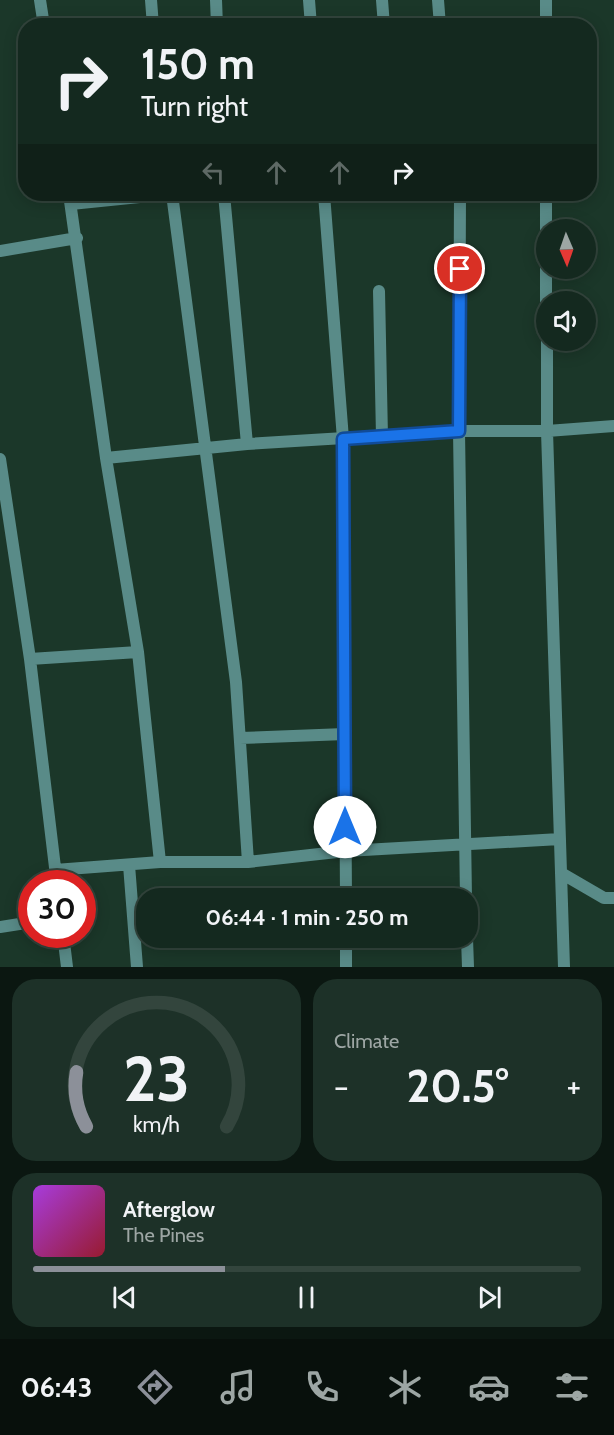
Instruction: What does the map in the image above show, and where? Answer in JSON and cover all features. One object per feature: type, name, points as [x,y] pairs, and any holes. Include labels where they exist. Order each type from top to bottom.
[{"type":"street","points":[[40,0],[43,18]]},
{"type":"street","points":[[151,0],[152,18]]},
{"type":"street","points":[[216,0],[217,18]]},
{"type":"street","points":[[309,0],[310,18]]},
{"type":"street","points":[[382,0],[383,18]]},
{"type":"street","points":[[438,0],[439,18]]},
{"type":"street","points":[[546,0],[546,18]]},
{"type":"street","points":[[70,201],[106,458],[138,652],[159,862]]},
{"type":"street","points":[[171,201],[236,682],[248,862]]},
{"type":"street","points":[[225,201],[248,444]]},
{"type":"street","points":[[325,201],[343,439],[346,888]]},
{"type":"street","points":[[460,201],[459,431],[466,888]]},
{"type":"street","points":[[546,201],[546,219]]},
{"type":"street","points":[[0,251],[77,238]]},
{"type":"street","points":[[379,291],[382,437]]},
{"type":"street","points":[[547,351],[547,431],[564,967]]},
{"type":"street","points":[[106,458],[248,444],[459,431],[547,431],[614,426]]},
{"type":"street","points":[[0,462],[30,659],[55,870],[159,862],[248,862],[346,851],[560,839]]},
{"type":"street","points":[[30,659],[138,652]]},
{"type":"street","points":[[240,738],[345,734]]},
{"type":"street","points":[[129,865],[137,967]]},
{"type":"street","points":[[561,873],[604,898],[614,898]]},
{"type":"street","points":[[0,927],[18,924]]},
{"type":"street","points":[[65,948],[67,967]]},
{"type":"street","points":[[346,948],[346,967]]},
{"type":"street","points":[[467,948],[468,967]]},
{"type":"route","points":[[345,827],[343,439],[459,431],[460,269]]}]
